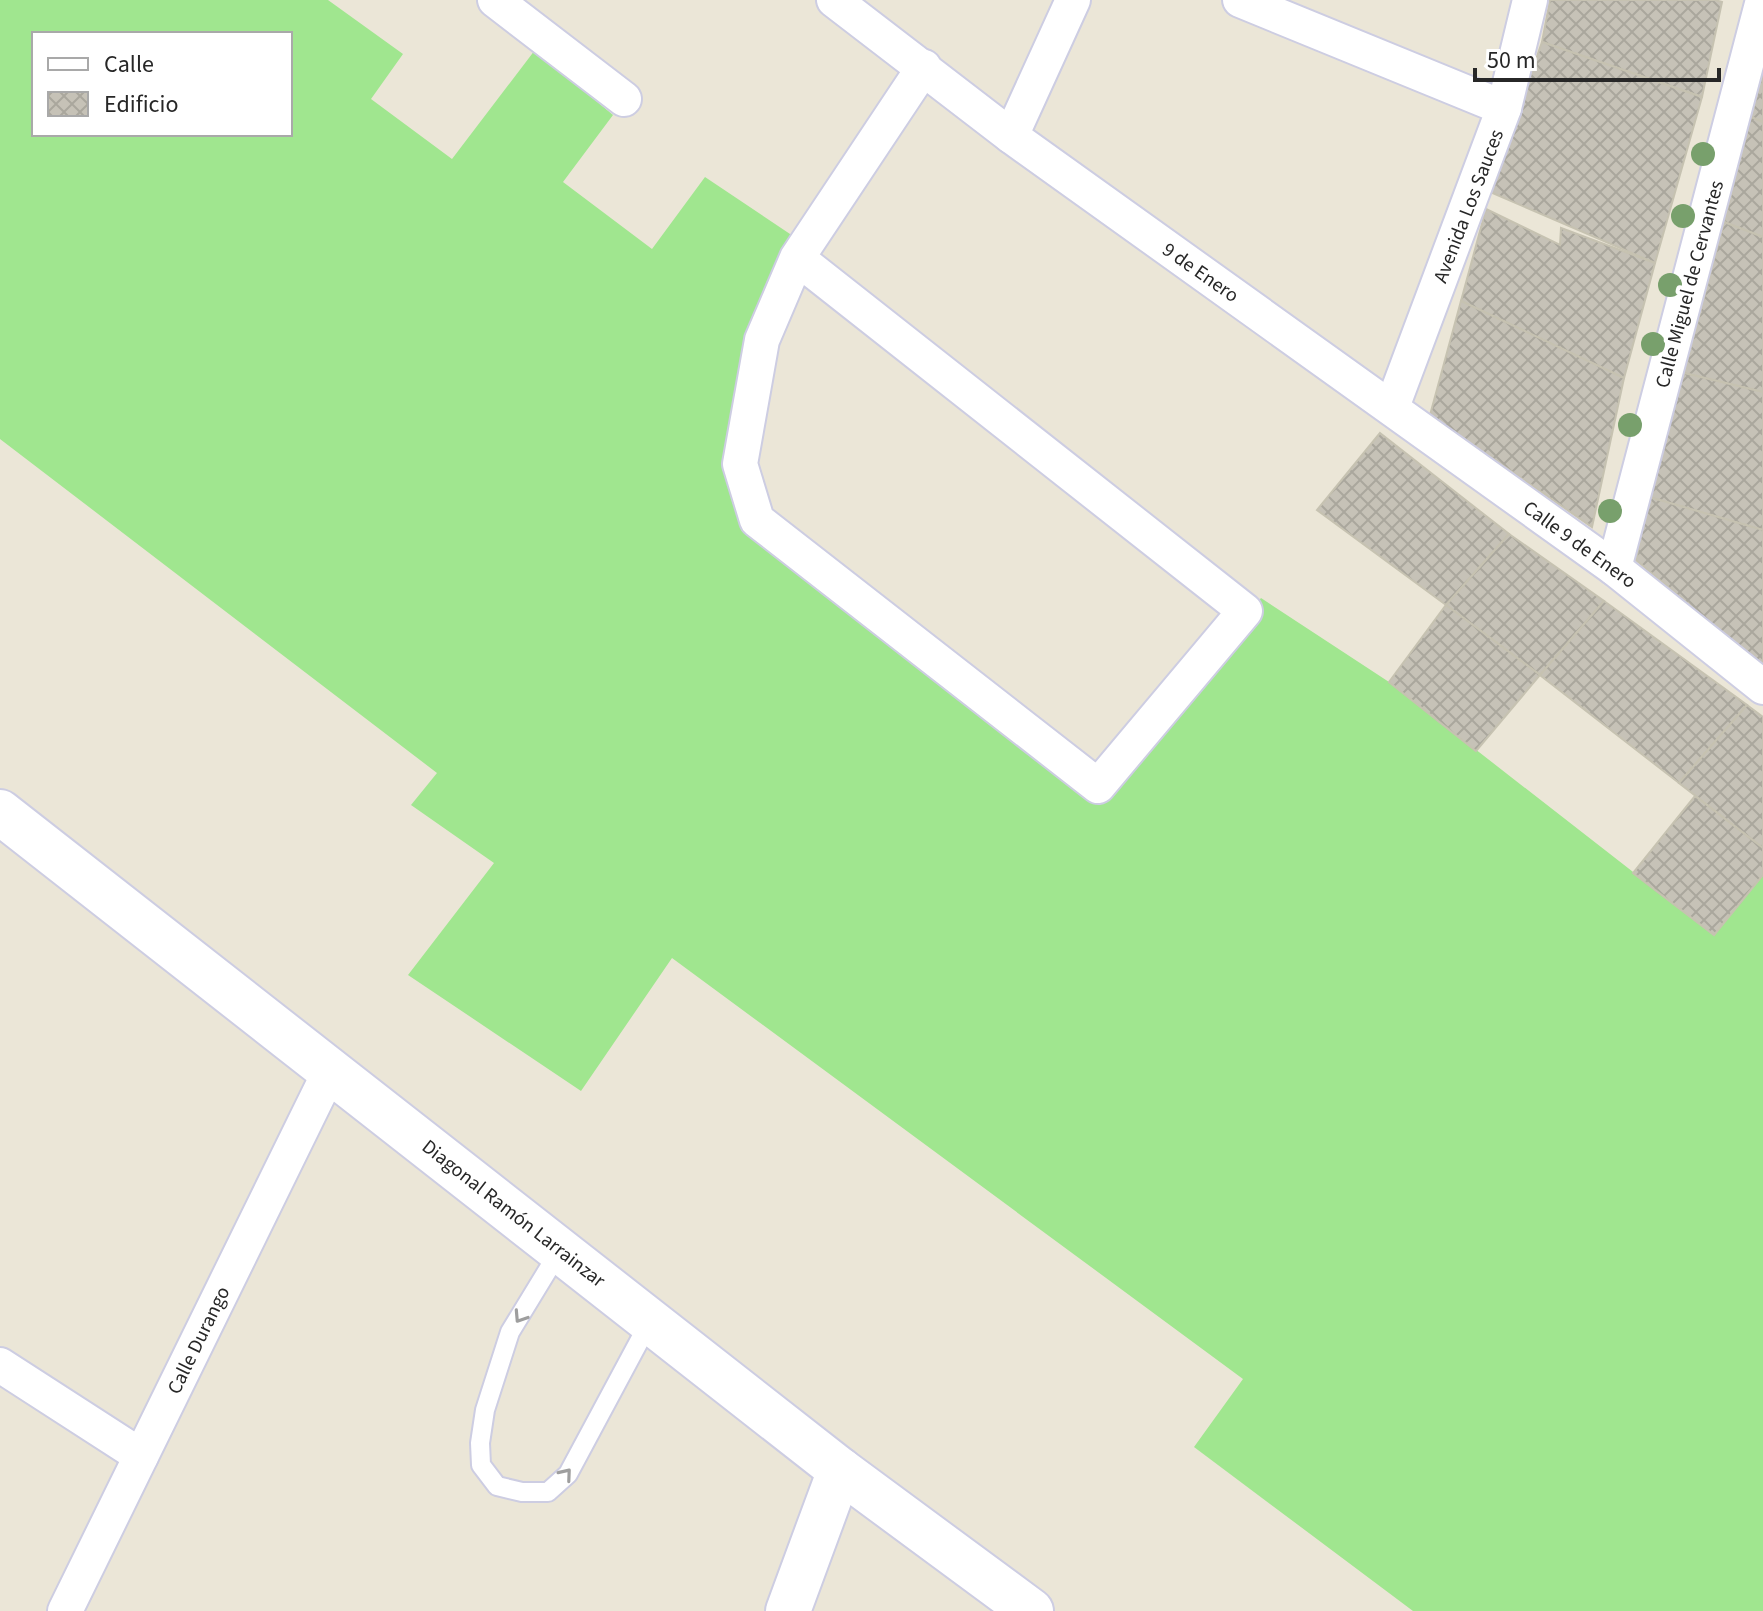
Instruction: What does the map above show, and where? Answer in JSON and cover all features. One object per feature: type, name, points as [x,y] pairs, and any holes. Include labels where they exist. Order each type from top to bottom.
[{"type":"main road","name":"Diagonal Ramón Larrainzar","points":[[0,812],[840,1470],[1031,1611]]},
{"type":"main road","points":[[788,1611],[840,1470]]},
{"type":"street","points":[[495,0],[624,99]]},
{"type":"street","name":"9 de Enero","points":[[834,0],[1011,136],[1392,407]]},
{"type":"street","points":[[1011,136],[1073,0]]},
{"type":"street","points":[[1240,0],[1504,108]]},
{"type":"street","name":"Avenida Los Sauces","points":[[1392,407],[1504,108],[1530,0]]},
{"type":"street","name":"Calle Miguel de Cervantes","points":[[1614,568],[1763,0]]},
{"type":"street","points":[[797,258],[1245,611],[1098,786],[757,520],[740,464],[762,340],[797,258],[924,67]]},
{"type":"street","name":"Calle 9 de Enero","points":[[1392,407],[1614,568],[1763,687]]},
{"type":"street","name":"Calle Durango","points":[[65,1611],[331,1069]]},
{"type":"street","points":[[0,1365],[141,1456]]},
{"type":"lane","points":[[560,1250],[510,1332],[485,1410],[480,1443],[481,1465],[497,1486],[522,1492],[548,1492],[568,1474],[612,1397],[650,1320]]},
{"type":"green space","points":[[0,0],[328,0],[403,54],[371,99],[452,159],[535,50],[613,115],[563,182],[652,249],[705,177],[793,236],[760,338],[754,521],[1098,789],[1261,598],[1389,682],[1714,935],[1763,875],[1763,1611],[1413,1611],[1194,1447],[1243,1379],[672,958],[581,1091],[408,975],[494,863],[411,805],[437,773],[0,439]]},
{"type":"building","points":[[1550,0],[1722,2],[1702,97],[1542,42]]},
{"type":"building","points":[[1542,42],[1702,97],[1655,263],[1490,192]]},
{"type":"building","points":[[1763,73],[1763,122],[1751,117]]},
{"type":"building","points":[[1751,117],[1763,122],[1763,237],[1724,222]]},
{"type":"building","points":[[1486,209],[1560,245],[1561,228],[1655,263],[1624,378],[1461,301]]},
{"type":"building","points":[[1724,222],[1763,237],[1763,392],[1684,373]]},
{"type":"building","points":[[1461,301],[1624,378],[1592,527],[1430,415]]},
{"type":"building","points":[[1684,373],[1763,392],[1763,530],[1649,497]]},
{"type":"building","points":[[1380,433],[1509,534],[1446,605],[1317,510]]},
{"type":"building","points":[[1649,497],[1763,530],[1763,667],[1636,560]]},
{"type":"building","points":[[1509,534],[1604,601],[1540,675],[1446,605]]},
{"type":"building","points":[[1604,601],[1747,705],[1679,783],[1540,675]]},
{"type":"building","points":[[1446,605],[1540,675],[1476,751],[1389,682]]},
{"type":"building","points":[[1747,705],[1763,717],[1763,848],[1679,783]]},
{"type":"building","points":[[1695,796],[1763,848],[1763,875],[1714,935],[1633,873]]}]
